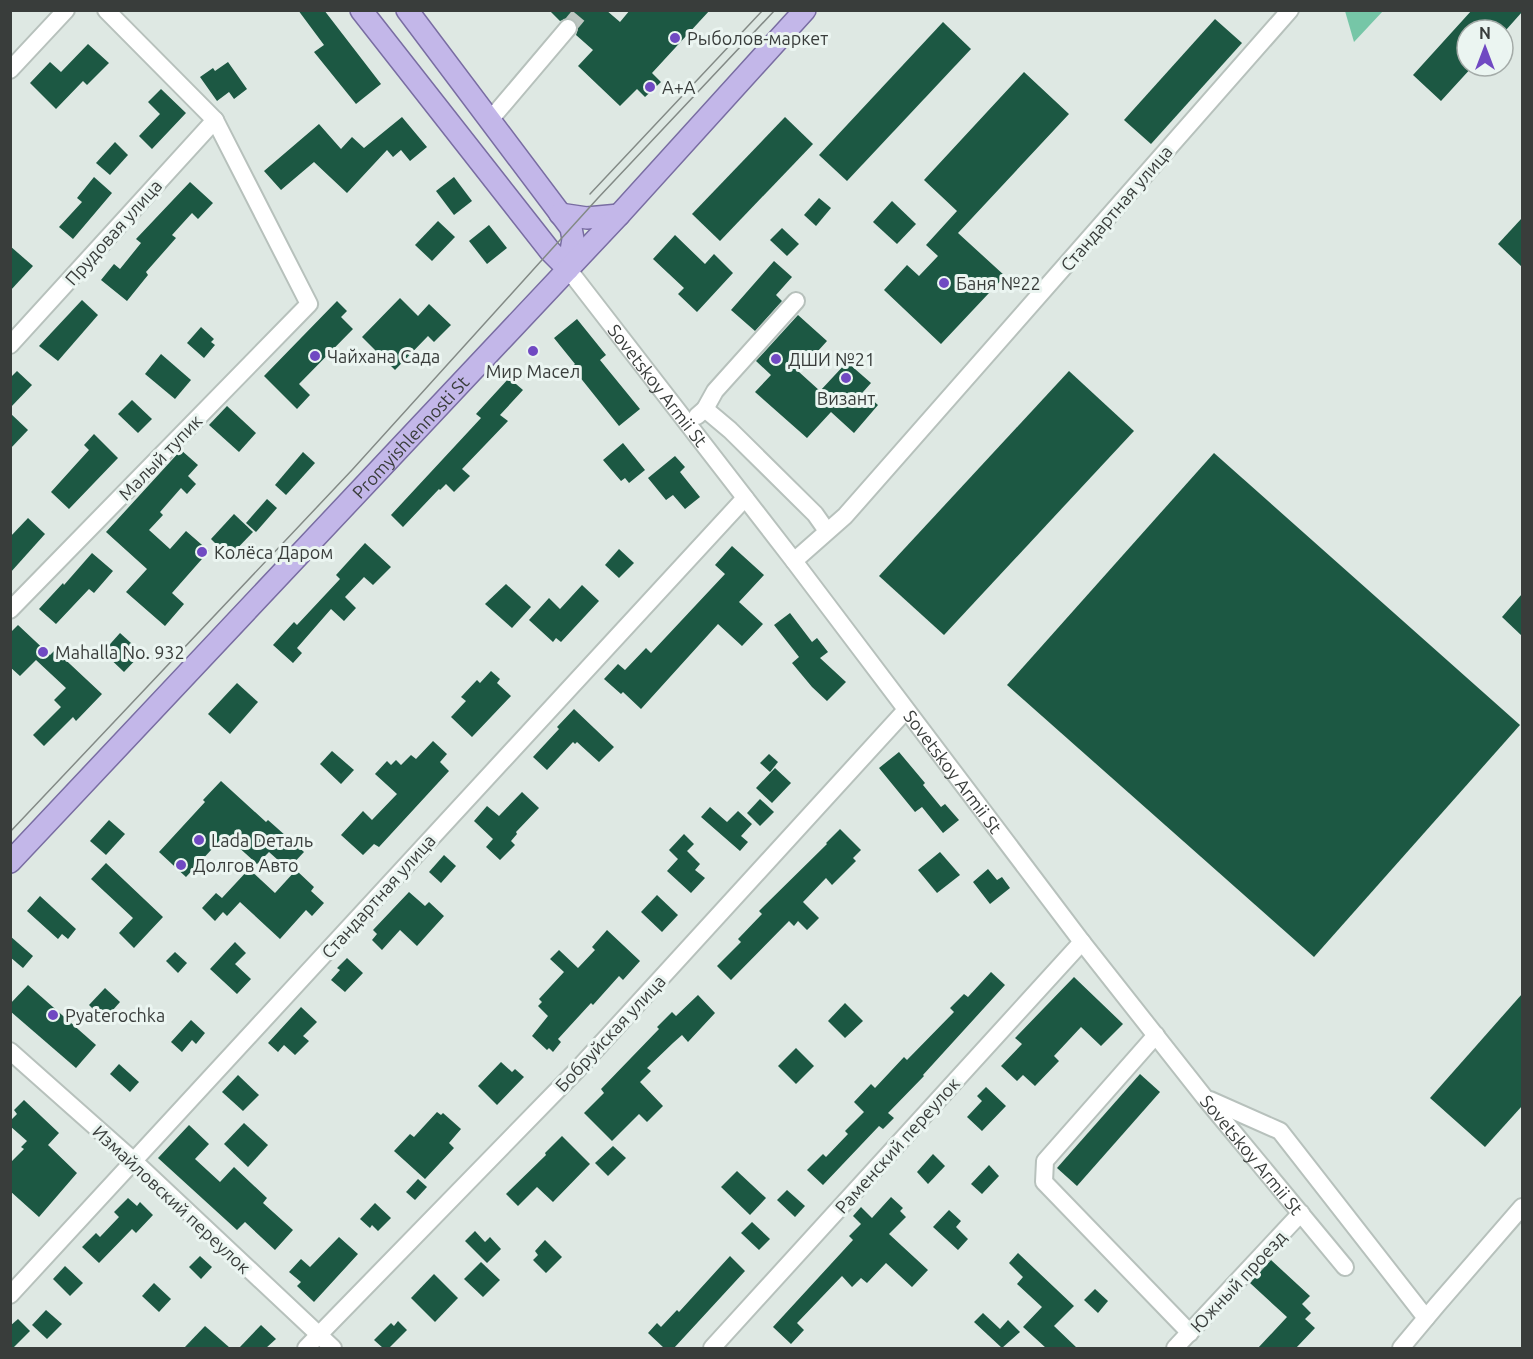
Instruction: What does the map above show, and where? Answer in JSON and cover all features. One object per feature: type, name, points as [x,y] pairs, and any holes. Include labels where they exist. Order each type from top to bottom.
[{"type":"main road","name":"Sovetskoy Armii St","points":[[361,10],[550,250],[568,269]]},
{"type":"main road","points":[[407,10],[571,228],[572,251],[568,269]]},
{"type":"main road","name":"Promyishlennosti St","points":[[10,862],[619,215],[806,10]]},
{"type":"main road","points":[[560,214],[587,218],[619,215]]},
{"type":"street","points":[[10,70],[66,10]]},
{"type":"street","points":[[106,10],[215,120]]},
{"type":"street","name":"Стандартная улица","points":[[794,561],[845,516],[1290,10]]},
{"type":"street","points":[[490,120],[568,28]]},
{"type":"street","name":"Малый тупик","points":[[10,610],[309,304],[215,120]]},
{"type":"street","name":"Прудовая улица","points":[[10,345],[215,120]]},
{"type":"street","name":"Sovetskoy Armii St","points":[[568,269],[794,561],[1082,942],[1205,1098],[1345,1267]]},
{"type":"street","points":[[687,424],[705,409],[715,391],[796,301]]},
{"type":"street","points":[[705,409],[730,430],[815,514],[827,531]]},
{"type":"street","name":"Стандартная улица","points":[[10,1295],[745,498]]},
{"type":"street","name":"Бобруйская улица","points":[[306,1348],[577,1070],[906,710]]},
{"type":"street","name":"Раменский переулок","points":[[712,1348],[1082,942]]},
{"type":"street","points":[[1156,1035],[1045,1161],[1044,1182],[1190,1333]]},
{"type":"street","name":"Измайловский переулок","points":[[10,1051],[135,1162],[333,1348]]},
{"type":"street","points":[[1205,1098],[1280,1131],[1426,1318]]},
{"type":"street","points":[[1401,1348],[1522,1207]]},
{"type":"street","name":"Южный проезд","points":[[1175,1348],[1301,1213]]},
{"type":"green space","points":[[1345,10],[1383,11],[1354,42]]},
{"type":"building","points":[[298,10],[324,10],[381,84],[356,104],[314,52],[324,45]]},
{"type":"building","points":[[549,10],[606,10],[620,22],[630,10],[710,10],[652,73],[661,82],[645,97],[637,89],[620,106],[578,66],[593,50],[576,35],[578,29],[575,20],[569,18],[560,21]]},
{"type":"building","points":[[1472,10],[1522,12],[1515,20],[1515,18],[1465,18]]},
{"type":"building","points":[[1215,19],[1242,43],[1151,144],[1124,120]]},
{"type":"building","points":[[943,22],[971,49],[847,181],[819,155]]},
{"type":"building","points":[[1455,29],[1455,78],[1462,78],[1441,101],[1413,75]]},
{"type":"building","points":[[88,44],[109,63],[87,85],[83,81],[56,109],[30,83],[50,62],[61,72]]},
{"type":"building","points":[[228,62],[247,89],[234,99],[229,92],[217,101],[200,77]]},
{"type":"building","points":[[1024,72],[1069,114],[958,233],[1005,276],[941,344],[884,290],[907,265],[919,276],[938,256],[926,245],[957,211],[924,180]]},
{"type":"building","points":[[161,89],[186,113],[152,149],[139,136],[160,114],[148,102]]},
{"type":"building","points":[[402,117],[427,147],[410,161],[401,150],[393,157],[387,150],[347,193],[314,162],[281,190],[264,171],[319,124],[341,149],[352,137],[364,148]]},
{"type":"building","points":[[785,117],[813,144],[720,241],[692,214]]},
{"type":"building","points":[[115,142],[128,155],[110,175],[96,163]]},
{"type":"building","points":[[94,177],[112,193],[73,239],[59,227],[82,202],[77,198]]},
{"type":"building","points":[[454,177],[472,201],[454,215],[436,191]]},
{"type":"building","points":[[190,182],[213,203],[198,219],[192,213],[172,235],[176,238],[146,272],[148,275],[127,301],[101,280],[114,264],[120,269],[141,243],[136,239]]},
{"type":"building","points":[[819,198],[831,208],[816,226],[804,215]]},
{"type":"building","points":[[892,201],[916,224],[897,244],[873,222]]},
{"type":"building","points":[[1522,218],[1522,267],[1498,244]]},
{"type":"building","points":[[438,221],[455,237],[432,261],[415,245]]},
{"type":"building","points":[[489,225],[507,248],[487,264],[469,241]]},
{"type":"building","points":[[782,228],[799,244],[787,256],[770,240]]},
{"type":"building","points":[[675,235],[705,264],[714,254],[733,273],[697,312],[678,294],[684,288],[653,259]]},
{"type":"building","points":[[10,246],[33,266],[10,291]]},
{"type":"building","points":[[774,261],[792,277],[776,295],[782,301],[755,331],[731,310]]},
{"type":"building","points":[[400,298],[418,316],[429,304],[451,325],[434,342],[428,336],[395,370],[362,337]]},
{"type":"building","points":[[82,300],[98,315],[58,361],[39,346]]},
{"type":"building","points":[[337,301],[347,311],[341,317],[353,329],[299,384],[310,395],[297,409],[264,376]]},
{"type":"building","points":[[798,315],[827,341],[799,372],[820,391],[847,362],[871,383],[863,392],[878,405],[854,433],[831,412],[807,438],[755,392],[771,375],[756,361]]},
{"type":"building","points":[[577,319],[606,355],[600,360],[640,409],[619,426],[579,376],[577,379],[569,369],[575,364],[554,338]]},
{"type":"building","points":[[201,327],[214,339],[211,342],[215,345],[204,358],[187,343]]},
{"type":"building","points":[[161,354],[191,380],[175,399],[145,374]]},
{"type":"building","points":[[17,371],[32,385],[10,408],[10,378]]},
{"type":"building","points":[[1069,371],[1134,431],[944,635],[879,576]]},
{"type":"building","points":[[509,378],[523,390],[500,415],[508,421],[462,469],[470,476],[454,492],[446,484],[439,489],[403,527],[391,515],[481,418],[476,414]]},
{"type":"building","points":[[132,400],[152,419],[138,433],[118,414]]},
{"type":"building","points":[[227,406],[256,433],[239,452],[209,425]]},
{"type":"building","points":[[10,413],[28,430],[10,449]]},
{"type":"building","points":[[94,434],[118,458],[69,509],[51,492],[89,450],[84,445]]},
{"type":"building","points":[[623,443],[645,470],[629,483],[625,478],[621,481],[603,460]]},
{"type":"building","points":[[181,450],[198,465],[188,476],[196,484],[187,494],[181,488],[160,512],[163,515],[149,530],[170,549],[186,531],[209,551],[172,593],[184,604],[165,626],[126,592],[147,569],[106,532]]},
{"type":"building","points":[[303,452],[315,463],[286,495],[275,485]]},
{"type":"building","points":[[1214,453],[1520,725],[1314,957],[1007,685]]},
{"type":"building","points":[[675,456],[685,467],[680,472],[700,497],[685,509],[673,495],[666,500],[648,478]]},
{"type":"building","points":[[267,499],[277,508],[256,532],[246,523]]},
{"type":"building","points":[[234,514],[253,532],[229,557],[211,539]]},
{"type":"building","points":[[28,518],[45,534],[10,573],[10,537]]},
{"type":"building","points":[[365,543],[391,567],[373,585],[364,577],[345,597],[356,608],[344,621],[331,609],[297,648],[302,653],[293,663],[273,645],[294,622],[297,625],[340,579],[336,575]]},
{"type":"building","points":[[732,546],[764,575],[739,602],[763,624],[742,646],[718,624],[641,709],[623,692],[621,694],[604,679],[618,664],[625,670],[646,648],[651,653],[725,574],[715,565]]},
{"type":"building","points":[[619,549],[634,563],[619,578],[605,565]]},
{"type":"building","points":[[92,553],[113,571],[94,593],[89,589],[56,624],[39,609]]},
{"type":"building","points":[[506,584],[531,607],[512,628],[485,604]]},
{"type":"building","points":[[582,585],[599,601],[561,642],[556,638],[553,642],[529,620],[549,598],[560,609]]},
{"type":"building","points":[[1522,594],[1522,636],[1502,617]]},
{"type":"building","points":[[790,613],[812,642],[817,638],[828,652],[820,658],[846,682],[827,701],[792,663],[799,657],[774,625]]},
{"type":"building","points":[[18,625],[50,655],[55,650],[102,694],[76,721],[73,717],[44,746],[33,735],[61,707],[54,700],[66,688],[36,660],[20,676],[10,667],[10,633]]},
{"type":"building","points":[[120,633],[142,653],[124,672],[103,652]]},
{"type":"building","points":[[491,671],[500,679],[497,683],[511,696],[472,737],[451,717],[466,701],[461,697],[477,680],[480,683]]},
{"type":"building","points":[[237,683],[258,702],[230,734],[208,714]]},
{"type":"building","points":[[574,709],[614,747],[599,762],[577,742],[575,744],[573,742],[547,770],[533,757]]},
{"type":"building","points":[[433,741],[447,754],[440,762],[449,771],[379,847],[374,844],[363,855],[341,835],[363,811],[372,820],[397,794],[375,774],[387,761],[391,765],[396,760],[401,765],[411,755],[416,759]]},
{"type":"building","points":[[332,751],[354,770],[341,784],[320,764]]},
{"type":"building","points":[[899,752],[925,783],[923,785],[941,807],[945,804],[959,820],[943,833],[922,807],[915,812],[879,768]]},
{"type":"building","points":[[769,754],[778,762],[770,772],[760,763]]},
{"type":"building","points":[[775,768],[791,783],[772,803],[756,788]]},
{"type":"building","points":[[221,781],[266,822],[268,820],[304,852],[288,869],[269,852],[257,864],[225,835],[186,877],[159,852]]},
{"type":"building","points":[[522,792],[539,808],[516,832],[517,834],[511,841],[515,845],[500,860],[486,847],[493,839],[474,821],[487,806],[499,816]]},
{"type":"building","points":[[760,799],[774,812],[760,826],[747,813]]},
{"type":"building","points":[[710,807],[727,822],[738,811],[752,824],[741,836],[748,842],[740,851],[701,817]]},
{"type":"building","points":[[109,820],[125,834],[106,855],[90,841]]},
{"type":"building","points":[[840,829],[861,850],[853,858],[856,861],[832,885],[826,878],[803,902],[819,918],[807,930],[798,921],[794,926],[789,921],[731,980],[717,966],[741,942],[738,939],[762,914],[759,911]]},
{"type":"building","points":[[684,834],[694,844],[687,851],[700,864],[695,870],[705,878],[691,893],[667,871],[678,859],[669,850]]},
{"type":"building","points":[[940,852],[960,875],[937,893],[918,870]]},
{"type":"building","points":[[444,855],[456,866],[441,883],[429,872]]},
{"type":"building","points":[[106,863],[163,917],[134,948],[119,933],[133,918],[91,879]]},
{"type":"building","points":[[249,869],[275,893],[296,870],[314,887],[311,891],[324,903],[312,916],[306,910],[280,939],[240,902],[227,916],[223,912],[215,921],[202,908],[216,893],[222,898]]},
{"type":"building","points":[[988,869],[997,880],[1002,877],[1010,888],[990,904],[973,882]]},
{"type":"building","points":[[409,892],[425,906],[429,902],[444,916],[417,946],[400,930],[382,950],[372,940],[377,934],[373,930]]},
{"type":"building","points":[[657,895],[678,915],[662,932],[641,912]]},
{"type":"building","points":[[40,896],[76,929],[68,939],[62,934],[58,939],[27,911]]},
{"type":"building","points":[[607,930],[640,961],[623,980],[619,976],[593,1005],[591,1003],[558,1039],[561,1042],[553,1052],[549,1048],[547,1050],[532,1036],[548,1016],[538,1006],[542,1002],[539,999],[564,972],[550,959],[559,950],[578,968],[595,950],[592,947]]},
{"type":"building","points":[[10,936],[33,956],[23,968],[10,957]]},
{"type":"building","points":[[235,942],[246,953],[235,964],[251,979],[237,994],[210,969]]},
{"type":"building","points":[[175,952],[187,963],[178,973],[166,961]]},
{"type":"building","points":[[347,958],[363,973],[345,992],[331,980],[340,970],[337,968]]},
{"type":"building","points":[[991,972],[1005,985],[888,1113],[894,1118],[883,1129],[879,1126],[823,1185],[807,1170],[823,1154],[826,1157],[848,1134],[845,1131],[864,1112],[854,1102],[871,1084],[875,1088],[904,1057],[907,1060],[954,1012],[950,1008],[964,994],[968,997]]},
{"type":"building","points":[[1074,977],[1123,1024],[1101,1046],[1081,1027],[1054,1056],[1059,1061],[1035,1086],[1023,1075],[1017,1081],[1001,1066],[1022,1044],[1015,1038]]},
{"type":"building","points":[[28,985],[96,1045],[76,1068],[10,1011],[10,1004]]},
{"type":"building","points":[[105,988],[120,1002],[104,1020],[89,1005]]},
{"type":"building","points":[[1522,994],[1522,1106],[1485,1147],[1430,1098]]},
{"type":"building","points":[[698,995],[715,1013],[688,1042],[682,1035],[673,1043],[647,1068],[651,1071],[640,1082],[663,1106],[647,1122],[639,1114],[612,1141],[584,1113],[604,1093],[601,1089],[659,1029],[657,1027],[672,1012],[676,1016]]},
{"type":"building","points":[[845,1003],[863,1021],[845,1038],[828,1021]]},
{"type":"building","points":[[301,1007],[317,1022],[303,1036],[309,1041],[295,1055],[284,1045],[278,1052],[268,1043]]},
{"type":"building","points":[[191,1020],[205,1033],[196,1044],[192,1040],[182,1052],[171,1042]]},
{"type":"building","points":[[796,1048],[814,1066],[796,1084],[778,1066]]},
{"type":"building","points":[[501,1062],[512,1072],[515,1069],[524,1077],[497,1105],[478,1086]]},
{"type":"building","points":[[119,1064],[139,1082],[130,1092],[110,1074]]},
{"type":"building","points":[[1140,1074],[1160,1092],[1077,1186],[1057,1168]]},
{"type":"building","points":[[238,1075],[259,1095],[243,1111],[222,1092]]},
{"type":"building","points":[[986,1087],[1006,1106],[982,1131],[967,1117],[982,1101],[977,1096]]},
{"type":"building","points":[[24,1100],[59,1133],[48,1145],[77,1173],[39,1217],[10,1191],[10,1163],[24,1149],[21,1147],[27,1141],[10,1126],[10,1121],[17,1114],[14,1110]]},
{"type":"building","points":[[437,1112],[441,1115],[443,1113],[461,1129],[449,1143],[454,1148],[425,1179],[394,1151],[410,1134],[414,1137]]},
{"type":"building","points":[[244,1123],[268,1145],[248,1167],[224,1144]]},
{"type":"building","points":[[189,1125],[209,1144],[195,1159],[220,1182],[234,1167],[267,1198],[263,1203],[293,1230],[275,1250],[245,1222],[237,1230],[158,1158]]},
{"type":"building","points":[[562,1136],[590,1164],[553,1202],[537,1187],[518,1206],[506,1194]]},
{"type":"building","points":[[613,1146],[626,1158],[608,1176],[595,1163]]},
{"type":"building","points":[[933,1154],[945,1166],[928,1184],[917,1172]]},
{"type":"building","points":[[989,1165],[999,1176],[982,1194],[971,1184]]},
{"type":"building","points":[[737,1171],[766,1198],[750,1215],[721,1187]]},
{"type":"building","points":[[418,1179],[427,1187],[415,1200],[406,1192]]},
{"type":"building","points":[[787,1190],[805,1206],[795,1217],[777,1200]]},
{"type":"building","points":[[891,1197],[903,1208],[900,1211],[906,1217],[889,1234],[928,1270],[912,1287],[886,1263],[867,1283],[861,1278],[852,1287],[842,1276],[797,1323],[804,1330],[791,1344],[773,1327],[853,1240],[849,1236],[861,1224],[853,1216],[861,1207],[872,1218]]},
{"type":"building","points":[[128,1198],[137,1206],[140,1202],[153,1215],[136,1233],[132,1229],[99,1263],[82,1247],[96,1233],[100,1237],[119,1217],[114,1212]]},
{"type":"building","points":[[375,1203],[391,1218],[378,1231],[372,1225],[370,1228],[360,1219]]},
{"type":"building","points":[[949,1210],[961,1221],[956,1227],[968,1239],[958,1250],[933,1227]]},
{"type":"building","points":[[752,1222],[770,1239],[759,1250],[741,1233]]},
{"type":"building","points":[[475,1231],[485,1242],[490,1237],[501,1249],[487,1263],[465,1241]]},
{"type":"building","points":[[339,1237],[358,1254],[314,1302],[297,1286],[301,1282],[289,1272],[301,1259],[310,1267]]},
{"type":"building","points":[[545,1240],[562,1257],[546,1273],[533,1260],[538,1255],[535,1251]]},
{"type":"building","points":[[1018,1253],[1074,1306],[1054,1326],[1077,1348],[1046,1348],[1023,1327],[1042,1307],[1017,1284],[1023,1277],[1009,1263]]},
{"type":"building","points":[[200,1256],[212,1267],[201,1279],[189,1267]]},
{"type":"building","points":[[730,1256],[745,1271],[674,1348],[664,1348],[648,1333],[657,1323],[661,1327],[677,1310],[679,1312]]},
{"type":"building","points":[[1271,1260],[1310,1296],[1302,1304],[1311,1313],[1305,1319],[1315,1328],[1296,1348],[1258,1348],[1287,1317],[1250,1283]]},
{"type":"building","points":[[481,1262],[500,1280],[483,1297],[464,1279]]},
{"type":"building","points":[[65,1266],[83,1283],[70,1296],[53,1279]]},
{"type":"building","points":[[434,1274],[458,1298],[435,1322],[411,1298]]},
{"type":"building","points":[[154,1283],[171,1299],[159,1312],[142,1296]]},
{"type":"building","points":[[1095,1289],[1108,1301],[1098,1313],[1084,1300]]},
{"type":"building","points":[[46,1310],[62,1324],[47,1339],[32,1325]]},
{"type":"building","points":[[983,1313],[1000,1329],[1008,1320],[1020,1332],[1002,1348],[974,1322]]},
{"type":"building","points":[[18,1319],[30,1331],[13,1348],[10,1348],[10,1326]]},
{"type":"building","points":[[398,1321],[407,1330],[389,1348],[383,1348],[374,1340],[391,1323],[394,1326]]},
{"type":"building","points":[[261,1325],[276,1339],[266,1348],[239,1348]]},
{"type":"building","points":[[205,1326],[230,1348],[184,1348]]},
{"type":"tunnel","points":[[568,28],[583,10]]},
{"type":"tram line","points":[[590,194],[763,10]]},
{"type":"tram line","points":[[10,832],[352,470],[598,198],[775,10]]},
{"type":"place","name":"Рыболов-маркет","points":[[675,38]]},
{"type":"place","name":"А+A","points":[[650,87]]},
{"type":"place","name":"Баня №22","points":[[944,283]]},
{"type":"place","name":"Мир Масел","points":[[533,351]]},
{"type":"place","name":"Чайхана Сада","points":[[315,356]]},
{"type":"place","name":"ДШИ №21","points":[[776,359]]},
{"type":"place","name":"Визант","points":[[846,378]]},
{"type":"place","name":"Колёса Даром","points":[[202,552]]},
{"type":"place","name":"Mahalla No. 932","points":[[43,652]]},
{"type":"place","name":"Lada Dеталь","points":[[199,840]]},
{"type":"place","name":"Долгов Авто","points":[[181,865]]},
{"type":"place","name":"Pyaterochka","points":[[53,1015]]}]
